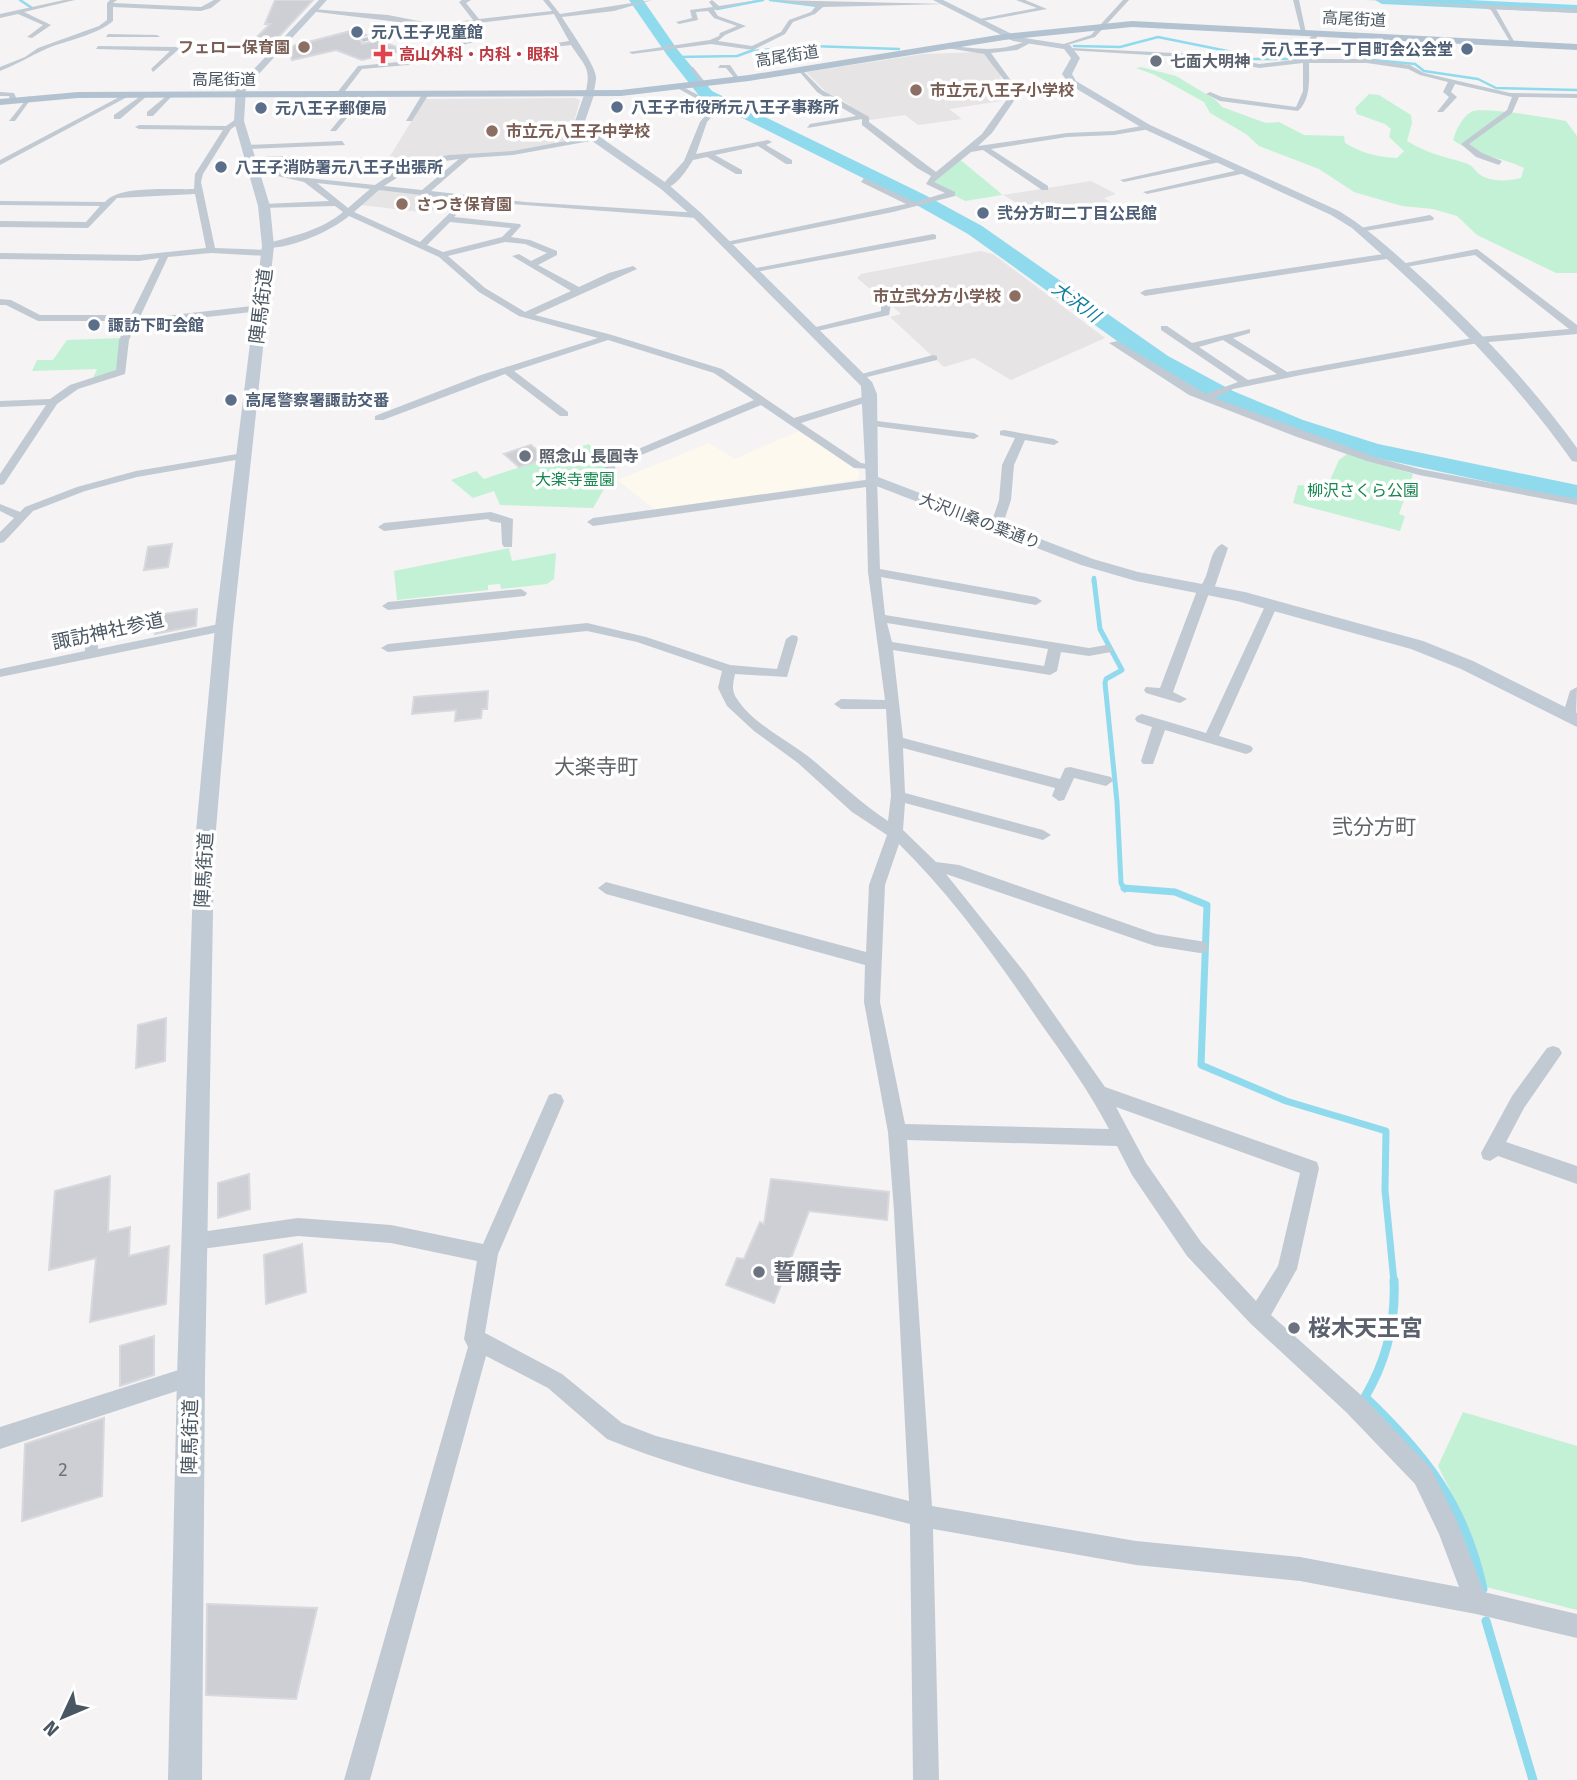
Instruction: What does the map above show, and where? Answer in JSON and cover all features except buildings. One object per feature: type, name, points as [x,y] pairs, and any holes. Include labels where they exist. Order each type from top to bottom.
[{"type":"main road","name":"高尾街道","points":[[0,102],[29,98],[127,95],[589,94],[685,88],[1011,37],[1104,26],[1161,24],[1577,47]]},
{"type":"street","points":[[0,16],[72,0]]},
{"type":"street","points":[[0,69],[27,58],[40,49],[101,27],[110,21],[112,3],[201,9],[218,0]]},
{"type":"street","name":"陣馬街道","points":[[185,1780],[191,1377],[204,853],[224,627],[267,250],[264,206],[250,158],[233,124],[242,88],[323,0]]},
{"type":"street","points":[[468,0],[462,2],[477,21]]},
{"type":"street","points":[[546,0],[593,72],[580,121],[581,127],[665,187],[697,215],[859,376],[867,385],[870,398],[874,572],[879,618],[886,645],[896,741],[898,796],[895,833],[877,885],[872,1002],[897,1132],[904,1211],[921,1515],[926,1780]]},
{"type":"street","points":[[710,0],[718,8]]},
{"type":"street","points":[[679,22],[696,19],[690,12],[692,11],[755,0]]},
{"type":"street","points":[[777,0],[922,4],[940,2],[1011,37],[1066,48],[1216,57],[1259,66],[1307,59],[1367,61],[1402,65],[1422,74],[1516,96],[1577,96]]},
{"type":"street","points":[[978,20],[1044,9],[1019,0]]},
{"type":"street","points":[[1066,48],[1086,40],[1104,26],[1126,0]]},
{"type":"street","points":[[1210,94],[1220,99],[1298,109],[1306,91],[1310,32],[1296,0]]},
{"type":"street","points":[[1367,0],[1577,11]]},
{"type":"street","points":[[312,11],[388,17],[434,26],[629,6],[646,1]]},
{"type":"street","points":[[632,52],[711,42],[753,48],[783,33],[791,22],[813,13],[824,2]]},
{"type":"street","points":[[903,15],[922,4]]},
{"type":"street","points":[[1482,4],[1493,9],[1512,43]]},
{"type":"street","points":[[0,7],[48,25],[30,37]]},
{"type":"street","points":[[710,9],[716,17],[744,26],[722,34],[722,37],[711,42]]},
{"type":"street","points":[[363,40],[421,24]]},
{"type":"street","points":[[101,27],[107,32],[107,36]]},
{"type":"street","points":[[107,36],[157,37]]},
{"type":"street","points":[[107,36],[98,48],[176,49],[153,69]]},
{"type":"street","points":[[340,94],[360,66],[408,63],[484,38]]},
{"type":"street","points":[[948,47],[961,51],[985,51],[1023,47],[1031,41]]},
{"type":"street","points":[[536,47],[573,43]]},
{"type":"street","points":[[1066,48],[1076,58],[1067,74],[1069,79],[1147,127],[1335,213],[1359,229],[1478,340],[1546,417],[1577,458]]},
{"type":"street","points":[[725,243],[953,194],[929,182],[998,121],[1005,103],[1014,95],[1014,89],[1002,70],[985,51]]},
{"type":"street","points":[[720,67],[727,66],[739,80]]},
{"type":"street","points":[[691,68],[704,85]]},
{"type":"street","points":[[799,70],[819,91],[863,117],[865,123],[920,166],[936,175]]},
{"type":"street","points":[[1440,110],[1453,97],[1447,92],[1453,80]]},
{"type":"street","points":[[665,187],[675,180],[690,158],[708,113],[717,107],[685,88]]},
{"type":"street","points":[[0,94],[12,94],[13,100]]},
{"type":"street","points":[[332,129],[363,94]]},
{"type":"street","points":[[409,119],[425,94]]},
{"type":"street","points":[[0,163],[127,95]]},
{"type":"street","points":[[117,117],[145,95]]},
{"type":"street","points":[[150,114],[170,95]]},
{"type":"street","points":[[1499,163],[1479,155],[1465,144],[1472,135],[1516,105],[1516,96]]},
{"type":"street","points":[[12,119],[29,98]]},
{"type":"street","points":[[766,111],[841,102]]},
{"type":"street","points":[[810,126],[863,117]]},
{"type":"street","points":[[139,127],[233,124]]},
{"type":"street","points":[[211,250],[199,191],[199,172],[233,124]]},
{"type":"street","points":[[968,150],[1067,135],[1081,136],[1147,127]]},
{"type":"street","points":[[341,160],[370,159],[410,165],[467,156],[513,153],[593,138]]},
{"type":"street","points":[[250,158],[342,143]]},
{"type":"street","points":[[690,158],[763,143],[789,162]]},
{"type":"street","points":[[985,148],[1045,188]]},
{"type":"street","points":[[708,154],[739,172]]},
{"type":"street","points":[[425,192],[467,156]]},
{"type":"street","points":[[250,158],[290,158]]},
{"type":"street","points":[[250,158],[307,180],[350,213],[442,255],[482,290],[526,315],[609,337],[718,371],[796,421],[806,428],[807,432],[871,477]]},
{"type":"street","points":[[1124,180],[1217,159]]},
{"type":"street","points":[[0,256],[164,257],[211,250],[267,250],[315,233],[350,213],[398,171],[410,165]]},
{"type":"street","points":[[1147,192],[1242,171]]},
{"type":"street","points":[[307,180],[533,205],[697,215]]},
{"type":"street","points":[[864,180],[916,204]]},
{"type":"street","points":[[0,224],[89,225],[114,196],[199,191]]},
{"type":"street","points":[[422,245],[469,198]]},
{"type":"street","points":[[0,203],[107,204]]},
{"type":"street","points":[[264,206],[336,203]]},
{"type":"street","points":[[1359,229],[1430,218]]},
{"type":"street","points":[[447,219],[517,226],[505,239]]},
{"type":"street","points":[[750,270],[933,237]]},
{"type":"street","points":[[442,255],[505,239],[527,242],[554,254],[532,264]]},
{"type":"street","points":[[1400,265],[1477,252],[1577,330]]},
{"type":"street","points":[[516,256],[576,290]]},
{"type":"street","points":[[1145,293],[1390,256]]},
{"type":"street","points":[[0,481],[53,402],[74,387],[121,372],[124,340],[164,257]]},
{"type":"street","points":[[526,315],[576,290],[612,275],[633,270]]},
{"type":"street","points":[[0,302],[8,302],[38,318],[134,320],[261,308]]},
{"type":"street","points":[[813,329],[886,313],[886,304]]},
{"type":"street","points":[[1164,328],[1246,383]]},
{"type":"street","points":[[1209,397],[1227,388],[1285,375],[1478,340],[1577,330]]},
{"type":"street","points":[[1191,346],[1247,331]]},
{"type":"street","points":[[1549,333],[1577,344]]},
{"type":"street","points":[[379,418],[507,370],[609,337]]},
{"type":"street","points":[[1225,337],[1285,375]]},
{"type":"street","points":[[1114,343],[1193,393],[1371,459],[1419,472],[1577,502]]},
{"type":"street","points":[[859,376],[933,358]]},
{"type":"street","points":[[507,370],[564,414]]},
{"type":"street","points":[[796,421],[870,398]]},
{"type":"street","points":[[612,473],[608,465],[763,400]]},
{"type":"street","points":[[0,404],[53,402]]},
{"type":"street","points":[[869,423],[974,436]]},
{"type":"street","points":[[1004,433],[1054,442]]},
{"type":"street","points":[[996,527],[1005,500],[1008,465],[1022,436]]},
{"type":"street","points":[[0,539],[20,517],[43,502],[136,474],[243,456]]},
{"type":"street","points":[[593,522],[871,477]]},
{"type":"street","name":"大沢川桑の葉通り","points":[[871,477],[1119,572],[1206,588],[1272,604],[1417,645],[1467,665],[1573,719]]},
{"type":"street","points":[[0,506],[20,517]]},
{"type":"street","points":[[384,527],[491,514],[494,519],[507,519],[508,544]]},
{"type":"street","points":[[1165,694],[1222,548]]},
{"type":"street","points":[[874,572],[1036,601]]},
{"type":"street","points":[[388,606],[522,593]]},
{"type":"street","points":[[1211,738],[1272,604]]},
{"type":"street","points":[[879,618],[1089,652],[1106,649]]},
{"type":"street","name":"諏訪神社参道","points":[[0,673],[224,627]]},
{"type":"street","points":[[388,648],[587,627],[611,630],[655,643],[687,657],[729,669],[782,674],[792,639]]},
{"type":"street","points":[[91,630],[92,654]]},
{"type":"street","points":[[1185,639],[1202,643]]},
{"type":"street","points":[[886,645],[1050,671],[1055,647]]},
{"type":"street","points":[[729,669],[724,688],[732,703],[857,808],[895,833],[932,867],[1019,978],[1099,1093],[1139,1169],[1194,1249],[1258,1317],[1354,1404],[1423,1476],[1448,1529],[1476,1602]]},
{"type":"street","points":[[1151,690],[1180,699]]},
{"type":"street","points":[[1573,719],[1577,691]]},
{"type":"street","points":[[841,704],[892,705]]},
{"type":"street","points":[[1142,719],[1246,749]]},
{"type":"street","points":[[1148,761],[1160,724]]},
{"type":"street","points":[[896,741],[1062,791],[1070,772],[1105,781]]},
{"type":"street","points":[[898,796],[1043,835]]},
{"type":"street","points":[[932,867],[954,869],[1155,940],[1200,947]]},
{"type":"street","points":[[606,888],[874,961]]},
{"type":"street","points":[[1553,1053],[1518,1101],[1492,1150],[1577,1175]]},
{"type":"street","points":[[1099,1093],[1310,1168],[1287,1269],[1258,1317]]},
{"type":"street","points":[[555,1101],[488,1254],[474,1339],[555,1381],[615,1431],[656,1447],[921,1515],[1136,1553],[1300,1569],[1476,1602],[1577,1626]]},
{"type":"street","points":[[897,1132],[1122,1138]]},
{"type":"street","points":[[194,1241],[298,1227],[391,1234],[488,1254]]},
{"type":"street","points":[[357,1780],[480,1341]]},
{"type":"street","points":[[0,1438],[191,1377]]},
{"type":"shaded area","name":"市立元八王子小学校","points":[[981,52],[999,70],[1001,79],[1009,88],[1008,96],[1001,101],[949,109],[962,119],[918,125],[905,115],[870,120],[845,102],[830,96],[806,72],[923,54]]},
{"type":"shaded area","name":"市立元八王子中学校","points":[[425,99],[580,100],[574,122],[577,129],[586,136],[583,138],[513,152],[451,155],[408,164],[387,161]]},
{"type":"shaded area","points":[[1091,181],[1116,194],[1104,198],[1110,202],[1026,213],[1019,204],[1003,195]]},
{"type":"shaded area","points":[[378,190],[462,200],[450,211],[434,209],[429,213],[361,205]]},
{"type":"shaded area","points":[[980,251],[993,254],[1105,338],[1011,380],[974,358],[944,367],[890,317],[901,314],[891,305],[881,304],[881,298],[857,278],[861,274]]},
{"type":"shaded area","points":[[798,431],[859,471],[859,479],[657,511],[617,480],[709,443],[735,459]]},
{"type":"green space","points":[[1136,68],[1176,76],[1216,100],[1222,107],[1266,123],[1279,122],[1304,135],[1344,136],[1345,143],[1357,149],[1397,158],[1404,151],[1389,137],[1391,129],[1385,124],[1357,114],[1355,108],[1369,94],[1379,95],[1411,115],[1412,123],[1407,141],[1429,152],[1467,164],[1482,176],[1493,180],[1521,178],[1524,168],[1471,150],[1453,140],[1468,114],[1487,110],[1566,121],[1577,136],[1577,273],[1556,273],[1477,235],[1457,216],[1433,209],[1402,206],[1354,192],[1319,169],[1259,146],[1246,134],[1210,113],[1204,102],[1155,75]]},
{"type":"green space","points":[[958,158],[1002,195],[965,201],[929,182]]},
{"type":"green space","points":[[122,338],[117,371],[93,378],[97,369],[32,371],[37,360],[53,360],[67,340]]},
{"type":"green space","name":"大楽寺霊園","points":[[589,444],[611,477],[593,508],[500,505],[494,491],[473,498],[451,480],[476,471],[484,479]]},
{"type":"green space","name":"柳沢さくら公園","points":[[1347,454],[1413,474],[1399,514],[1405,516],[1400,531],[1293,503],[1298,485],[1327,487],[1339,460]]},
{"type":"green space","points":[[509,548],[512,561],[556,553],[554,579],[547,584],[501,589],[500,584],[488,585],[488,590],[397,600],[394,571]]},
{"type":"green space","points":[[1463,1412],[1577,1446],[1577,1610],[1486,1587],[1473,1540],[1438,1466]]},
{"type":"waterway","points":[[20,0],[32,8]]},
{"type":"waterway","name":"大沢川","points":[[636,0],[672,52],[706,94],[919,199],[975,230],[1160,361],[1225,396],[1295,425],[1372,450],[1577,493]]},
{"type":"waterway","points":[[717,9],[763,0]]},
{"type":"waterway","points":[[770,0],[818,6]]},
{"type":"waterway","points":[[1382,0],[1577,9]]},
{"type":"waterway","points":[[1074,46],[1120,47],[1158,37],[1247,55],[1252,59],[1312,59]]},
{"type":"waterway","points":[[677,57],[737,56],[751,51],[811,46],[899,49]]},
{"type":"waterway","points":[[1361,59],[1415,64],[1424,71],[1478,79],[1496,88],[1577,90]]},
{"type":"waterway","points":[[1094,580],[1100,629],[1122,670],[1106,679],[1105,683],[1117,802],[1121,883],[1125,890]]},
{"type":"waterway","points":[[1124,888],[1175,892],[1207,905],[1201,1065],[1286,1101],[1386,1131],[1385,1190],[1394,1282]]},
{"type":"waterway","points":[[1394,1282],[1392,1326],[1379,1369],[1365,1397],[1407,1440],[1440,1483],[1466,1532],[1483,1589]]},
{"type":"waterway","points":[[1486,1621],[1533,1780]]},
{"type":"place","name":"元八王子児童館","points":[[357,32]]},
{"type":"place","name":"フェロー保育園","points":[[304,47]]},
{"type":"place","name":"元八王子一丁目町会公会堂","points":[[1467,49]]},
{"type":"place","name":"高山外科・内科・眼科","points":[[383,54]]},
{"type":"place","name":"七面大明神","points":[[1156,61]]},
{"type":"place","name":"市立元八王子小学校","points":[[916,90]]},
{"type":"place","name":"八王子市役所元八王子事務所","points":[[617,107]]},
{"type":"place","name":"元八王子郵便局","points":[[261,108]]},
{"type":"place","name":"市立元八王子中学校","points":[[492,131]]},
{"type":"place","name":"八王子消防署元八王子出張所","points":[[221,167]]},
{"type":"place","name":"さつき保育園","points":[[402,204]]},
{"type":"place","name":"弐分方町二丁目公民館","points":[[983,213]]},
{"type":"place","name":"市立弐分方小学校","points":[[1015,296]]},
{"type":"place","name":"諏訪下町会館","points":[[94,325]]},
{"type":"place","name":"高尾警察署諏訪交番","points":[[231,400]]},
{"type":"place","name":"照念山 長圓寺","points":[[525,456]]},
{"type":"place","name":"誓願寺","points":[[759,1272]]},
{"type":"place","name":"桜木天王宮","points":[[1294,1328]]},
{"type":"district","name":"大楽寺町","points":[[596,767]]},
{"type":"district","name":"弐分方町","points":[[1374,827]]}]
